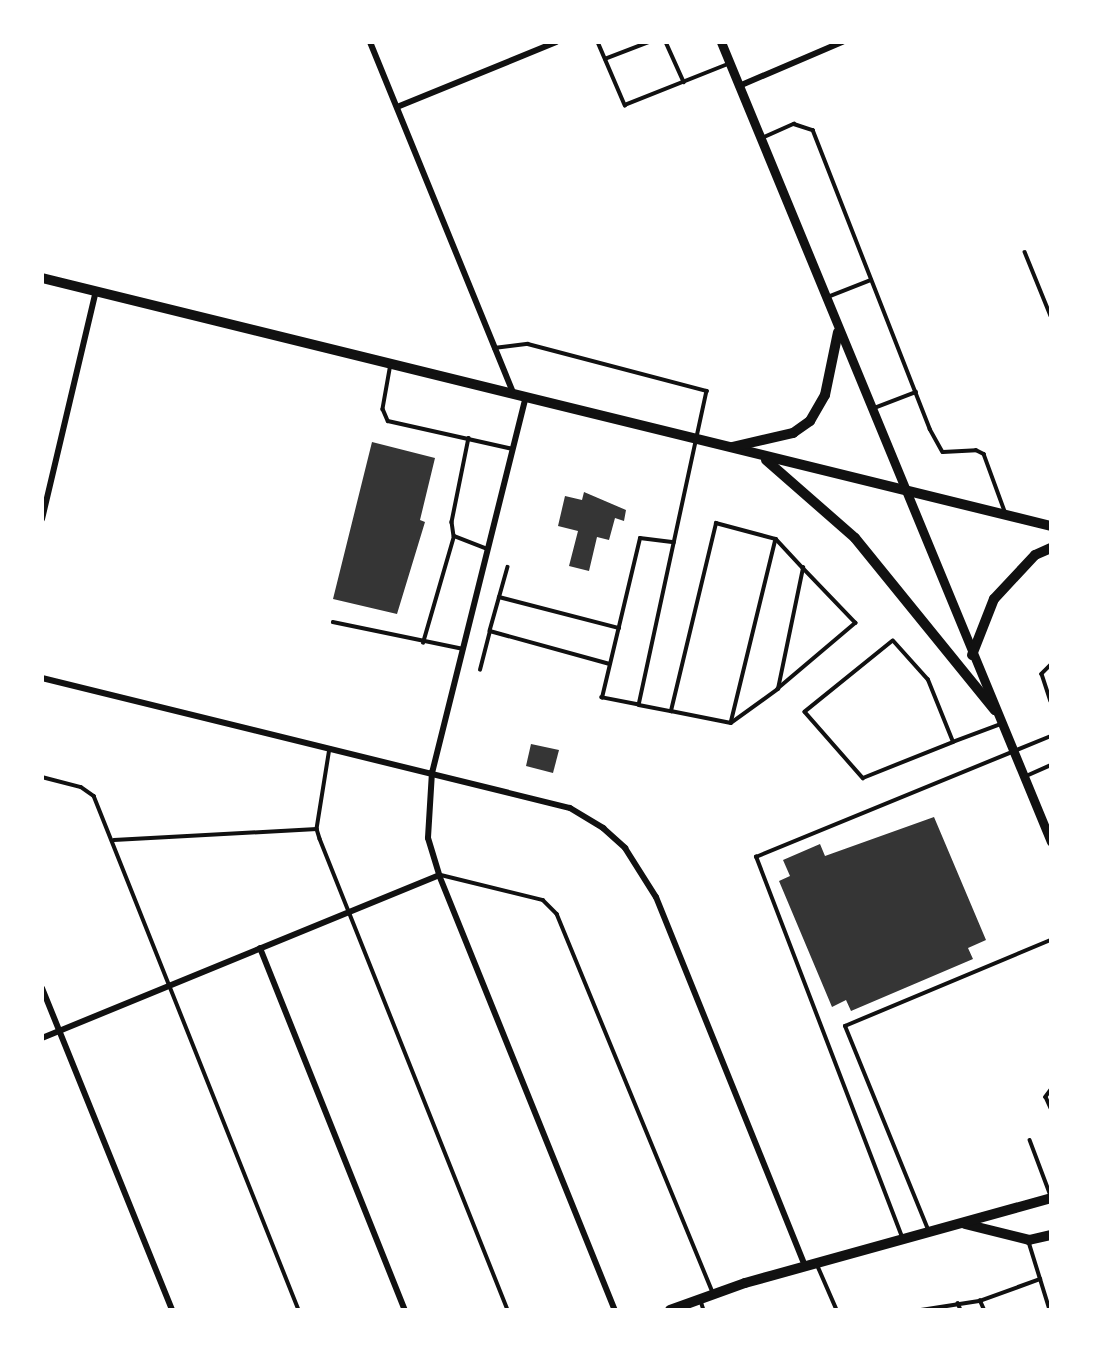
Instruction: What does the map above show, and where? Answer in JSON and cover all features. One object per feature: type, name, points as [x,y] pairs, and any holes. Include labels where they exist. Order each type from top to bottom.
[{"type":"main road","points":[[721,42],[838,332],[1051,842]]},
{"type":"main road","points":[[42,278],[1051,526]]},
{"type":"main road","points":[[732,447],[793,433],[810,421],[825,394],[838,332]]},
{"type":"main road","points":[[763,457],[855,538],[995,710]]},
{"type":"main road","points":[[972,655],[994,599],[1035,555],[1051,548]]},
{"type":"main road","points":[[674,1309],[805,1266],[964,1224],[1051,1197]]},
{"type":"main road","points":[[964,1224],[1029,1240],[1051,1235]]},
{"type":"street","points":[[370,42],[513,393]]},
{"type":"street","points":[[397,107],[556,42]]},
{"type":"street","points":[[739,86],[842,42]]},
{"type":"street","points":[[42,519],[96,291]]},
{"type":"street","points":[[526,396],[432,772],[426,811],[439,874],[615,1310]]},
{"type":"street","points":[[42,678],[570,808],[603,828],[631,856],[656,897],[805,1266]]},
{"type":"street","points":[[42,1038],[439,874]]},
{"type":"street","points":[[260,948],[405,1310]]},
{"type":"street","points":[[42,988],[172,1310]]},
{"type":"lane","points":[[598,42],[625,105],[729,63]]},
{"type":"lane","points":[[605,59],[649,42]]},
{"type":"lane","points":[[667,42],[684,82]]},
{"type":"lane","points":[[760,139],[794,124],[813,130],[916,392],[943,452],[976,450],[984,454],[1007,516]]},
{"type":"lane","points":[[1025,252],[1051,316]]},
{"type":"lane","points":[[824,298],[871,280]]},
{"type":"lane","points":[[494,348],[528,344],[707,391],[639,705]]},
{"type":"lane","points":[[391,363],[383,409],[388,421],[513,449]]},
{"type":"lane","points":[[870,409],[916,392]]},
{"type":"lane","points":[[423,643],[454,536],[452,522],[469,438]]},
{"type":"lane","points":[[671,711],[716,523],[776,538],[856,623],[778,689],[731,723],[602,698],[640,538],[674,542]]},
{"type":"lane","points":[[454,536],[488,549]]},
{"type":"lane","points":[[731,723],[776,538]]},
{"type":"lane","points":[[480,670],[508,567]]},
{"type":"lane","points":[[778,689],[803,568]]},
{"type":"lane","points":[[499,597],[619,628]]},
{"type":"lane","points":[[332,622],[423,643],[463,649]]},
{"type":"lane","points":[[490,631],[610,664]]},
{"type":"lane","points":[[953,743],[928,680],[893,641],[805,712],[863,778],[953,743],[1001,724]]},
{"type":"lane","points":[[1051,665],[1042,674],[1051,701]]},
{"type":"lane","points":[[904,1240],[756,857],[1051,736]]},
{"type":"lane","points":[[330,748],[317,829],[508,1310]]},
{"type":"lane","points":[[1023,777],[1051,765]]},
{"type":"lane","points":[[42,776],[81,787],[94,796],[114,840],[169,986],[299,1310]]},
{"type":"lane","points":[[114,840],[317,829]]},
{"type":"lane","points":[[439,874],[543,900],[557,914],[713,1294]]},
{"type":"lane","points":[[929,1233],[845,1026],[1051,940]]},
{"type":"lane","points":[[1051,1090],[1046,1097],[1051,1108]]},
{"type":"lane","points":[[1030,1140],[1051,1197]]},
{"type":"lane","points":[[1029,1240],[1050,1310]]},
{"type":"lane","points":[[817,1263],[837,1310]]},
{"type":"lane","points":[[921,1310],[946,1304],[980,1301],[1040,1279]]},
{"type":"lane","points":[[700,1299],[704,1310]]},
{"type":"lane","points":[[980,1301],[984,1310]]},
{"type":"lane","points":[[958,1303],[961,1310]]},
{"type":"lane","points":[[946,1304],[949,1310]]},
{"type":"building","points":[[372,442],[435,458],[420,520],[425,522],[397,614],[333,599]]},
{"type":"building","points":[[584,492],[626,510],[624,521],[615,518],[609,540],[597,537],[589,571],[569,566],[578,531],[558,526],[565,496],[582,500]]},
{"type":"building","points":[[531,744],[559,750],[553,773],[526,766]]},
{"type":"building","points":[[934,817],[986,940],[968,948],[973,959],[851,1011],[846,1000],[832,1007],[779,881],[790,876],[783,860],[820,844],[825,856]]}]
